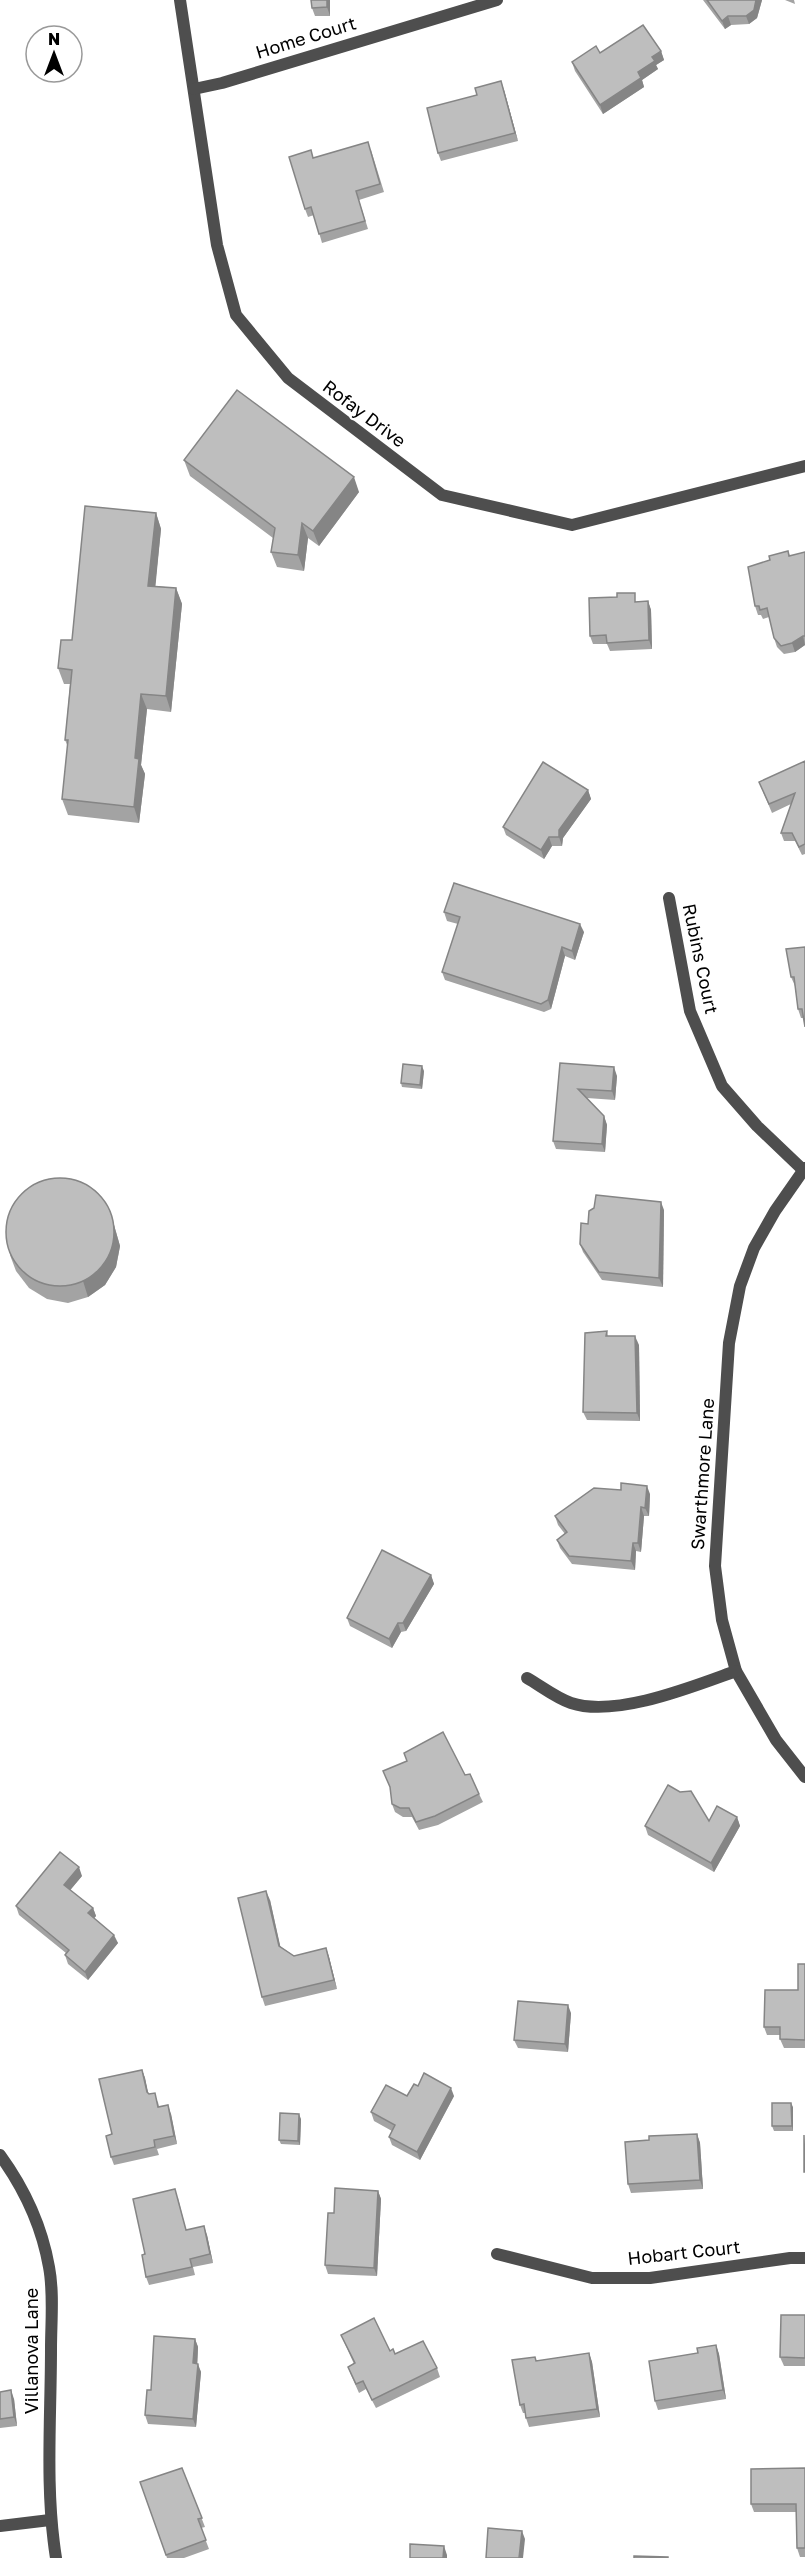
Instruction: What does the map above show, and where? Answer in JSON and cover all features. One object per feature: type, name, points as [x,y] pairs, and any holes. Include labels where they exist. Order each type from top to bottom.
[{"type":"street","name":"Rofay Drive","points":[[180,0],[217,245],[236,315],[288,378],[442,495],[572,525],[805,466]]},
{"type":"street","name":"Home Court","points":[[194,89],[222,83],[348,43],[497,0]]},
{"type":"street","name":"Rubins Court","points":[[669,898],[690,1011],[722,1086],[757,1126],[804,1169]]},
{"type":"street","name":"Swarthmore Lane","points":[[804,1169],[754,1248],[740,1286],[729,1343],[715,1566],[722,1620],[736,1671],[776,1740],[805,1778]]},
{"type":"street","points":[[527,1678],[571,1703],[594,1707],[634,1703],[678,1692],[736,1671]]},
{"type":"street","name":"Villanova Lane","points":[[0,2156],[17,2179],[34,2216],[49,2268],[52,2315],[50,2520],[56,2558]]},
{"type":"street","name":"Hobart Court","points":[[497,2254],[592,2278],[650,2278],[790,2258],[805,2258]]},
{"type":"street","points":[[0,2526],[50,2520]]},
{"type":"building","points":[[311,0],[327,0],[327,7],[312,8]]},
{"type":"building","points":[[707,0],[756,0],[754,10],[746,16],[728,16],[722,21]]},
{"type":"building","points":[[643,25],[661,51],[652,57],[655,61],[638,72],[641,78],[600,105],[572,62],[596,46],[600,53]]},
{"type":"building","points":[[501,81],[515,133],[438,153],[427,108],[477,95],[475,88]]},
{"type":"building","points":[[368,142],[380,184],[356,191],[365,221],[319,234],[311,207],[305,209],[289,157],[311,150],[313,158]]},
{"type":"building","points":[[237,390],[354,477],[313,531],[302,523],[298,555],[271,552],[275,528],[184,460]]},
{"type":"building","points":[[85,506],[156,513],[148,586],[176,588],[166,696],[141,694],[135,758],[139,759],[134,807],[62,799],[72,670],[58,668],[61,640],[72,640]]},
{"type":"building","points":[[788,551],[789,556],[805,552],[805,636],[781,646],[774,638],[767,608],[760,610],[759,606],[755,606],[748,567],[770,560],[769,556]]},
{"type":"building","points":[[617,593],[635,593],[635,602],[648,601],[649,640],[607,643],[606,635],[590,636],[589,598],[617,597]]},
{"type":"building","points":[[805,761],[805,844],[799,847],[792,833],[781,833],[795,793],[769,804],[759,782]]},
{"type":"building","points":[[543,762],[588,790],[559,830],[559,837],[549,837],[541,850],[503,827]]},
{"type":"building","points":[[454,883],[580,924],[572,951],[562,947],[548,1000],[541,1004],[442,972],[460,917],[444,912]]},
{"type":"building","points":[[805,947],[805,1027],[802,1009],[798,1009],[794,977],[791,977],[786,949]]},
{"type":"building","points":[[560,1063],[614,1067],[612,1091],[578,1089],[604,1116],[602,1144],[553,1141]]},
{"type":"building","points":[[403,1064],[422,1066],[420,1085],[401,1083]]},
{"type":"building","points":[[60,1178],[70,1179],[90,1187],[98,1194],[105,1202],[113,1222],[113,1242],[105,1262],[98,1270],[90,1277],[70,1285],[60,1286],[50,1285],[30,1277],[22,1270],[15,1262],[7,1242],[6,1232],[7,1222],[15,1202],[22,1194],[30,1187],[50,1179]]},
{"type":"building","points":[[596,1195],[661,1202],[659,1278],[599,1272],[580,1244],[581,1223],[588,1224],[589,1211],[594,1208]]},
{"type":"building","points":[[607,1331],[606,1336],[635,1336],[637,1413],[583,1412],[585,1333]]},
{"type":"building","points":[[621,1483],[647,1486],[645,1508],[641,1507],[638,1543],[633,1543],[631,1561],[569,1556],[557,1540],[567,1532],[555,1516],[594,1488],[621,1490]]},
{"type":"building","points":[[382,1550],[431,1575],[403,1623],[398,1623],[389,1639],[347,1618]]},
{"type":"building","points":[[443,1732],[465,1775],[470,1774],[479,1794],[435,1816],[416,1822],[409,1808],[400,1808],[392,1804],[390,1787],[383,1771],[407,1761],[404,1753]]},
{"type":"building","points":[[668,1785],[680,1792],[691,1791],[709,1821],[717,1806],[737,1817],[711,1863],[645,1826]]},
{"type":"building","points":[[60,1852],[79,1867],[64,1885],[93,1908],[88,1913],[114,1935],[85,1972],[65,1955],[69,1950],[16,1906]]},
{"type":"building","points":[[266,1891],[279,1946],[294,1956],[326,1948],[334,1980],[262,1997],[238,1898]]},
{"type":"building","points":[[798,1964],[805,1964],[805,2040],[780,2039],[780,2027],[764,2027],[765,1990],[798,1990]]},
{"type":"building","points":[[518,2001],[568,2005],[565,2044],[514,2040]]},
{"type":"building","points":[[142,2070],[147,2092],[155,2093],[158,2107],[168,2105],[174,2136],[154,2140],[155,2147],[111,2157],[106,2136],[112,2134],[99,2079]]},
{"type":"building","points":[[424,2073],[451,2088],[417,2152],[389,2137],[395,2125],[371,2112],[386,2085],[407,2096],[414,2084],[418,2086]]},
{"type":"building","points":[[772,2103],[791,2103],[792,2126],[772,2126]]},
{"type":"building","points":[[280,2113],[299,2114],[298,2141],[279,2140]]},
{"type":"building","points":[[697,2134],[700,2180],[628,2184],[625,2142],[649,2140],[649,2136]]},
{"type":"building","points":[[335,2188],[378,2191],[374,2268],[325,2265],[328,2213],[334,2213]]},
{"type":"building","points":[[175,2189],[186,2230],[204,2226],[210,2254],[190,2259],[192,2267],[146,2277],[142,2255],[145,2254],[133,2199]]},
{"type":"building","points":[[781,2315],[805,2315],[805,2358],[780,2357]]},
{"type":"building","points":[[374,2318],[390,2351],[393,2349],[395,2354],[423,2341],[437,2368],[372,2400],[363,2381],[356,2384],[348,2367],[355,2363],[341,2335]]},
{"type":"building","points":[[154,2336],[195,2339],[193,2363],[198,2364],[193,2419],[145,2415],[147,2390],[151,2390]]},
{"type":"building","points":[[716,2345],[723,2390],[655,2401],[649,2361],[698,2353],[697,2348]]},
{"type":"building","points":[[589,2353],[597,2409],[526,2418],[524,2404],[520,2405],[512,2360],[535,2357],[536,2361]]},
{"type":"building","points":[[11,2390],[14,2417],[0,2419],[0,2392]]},
{"type":"building","points":[[182,2468],[202,2518],[198,2519],[206,2540],[166,2555],[140,2482]]},
{"type":"building","points":[[805,2468],[805,2548],[797,2548],[796,2504],[751,2504],[751,2469]]},
{"type":"building","points":[[488,2528],[522,2531],[519,2558],[486,2558]]},
{"type":"building","points":[[410,2544],[444,2546],[443,2558],[410,2558]]},
{"type":"building","points":[[634,2556],[668,2557],[668,2558],[634,2558]]}]
